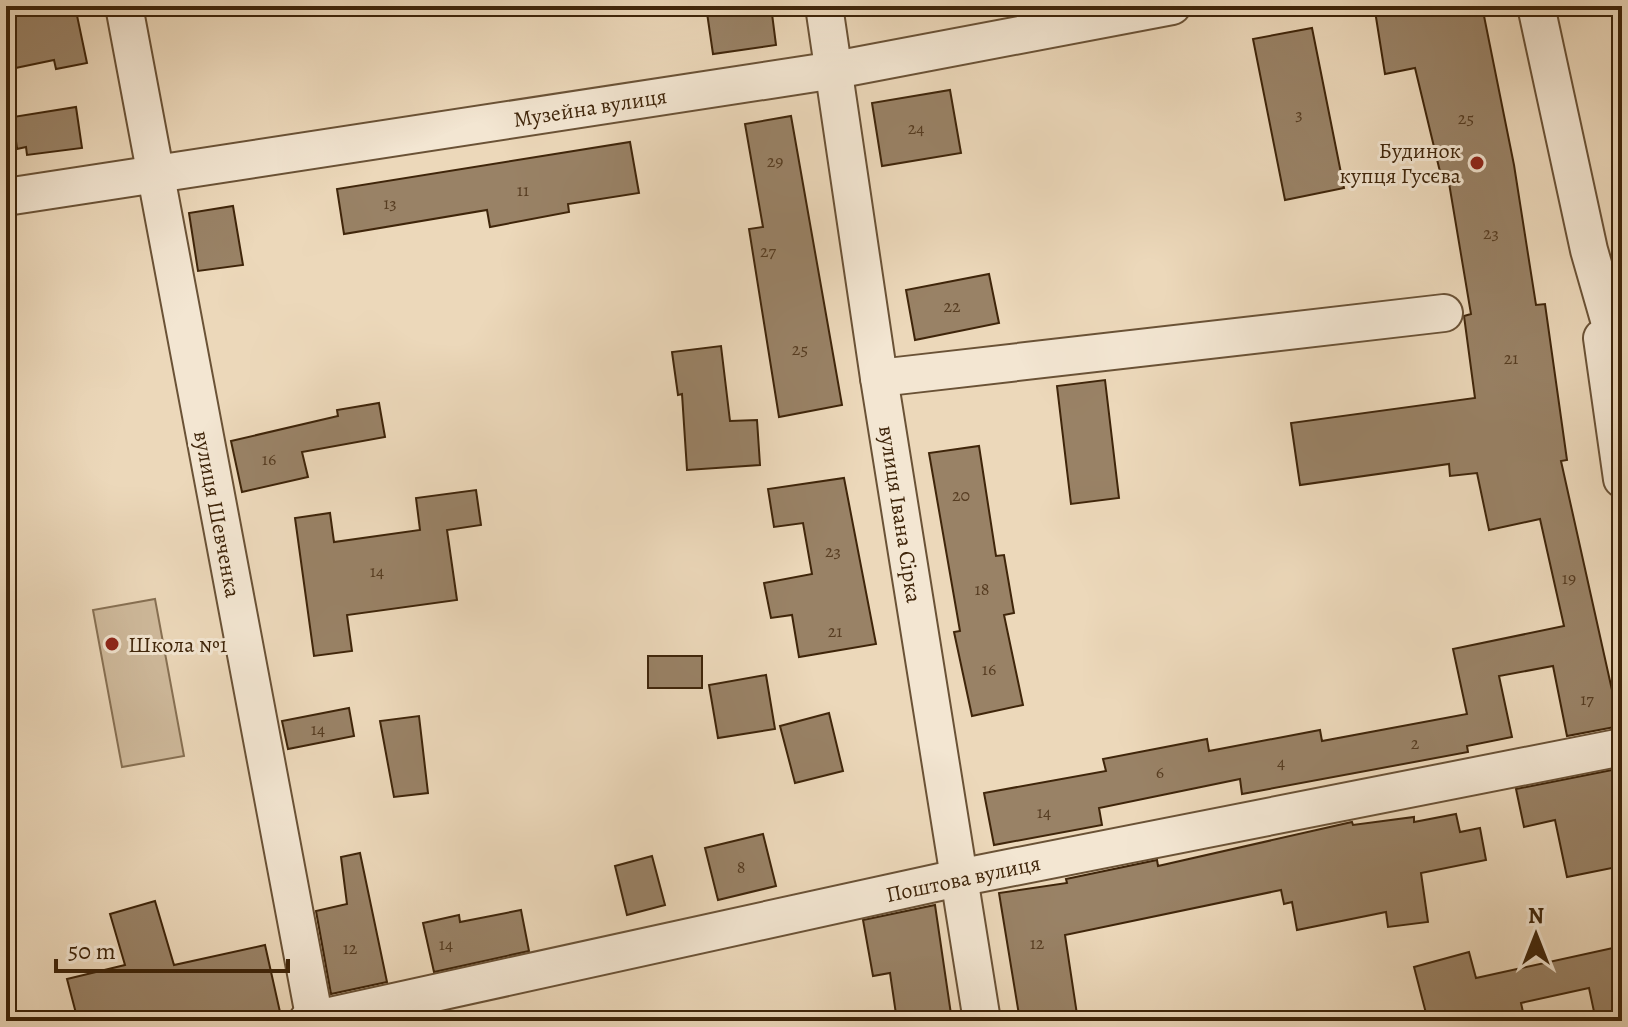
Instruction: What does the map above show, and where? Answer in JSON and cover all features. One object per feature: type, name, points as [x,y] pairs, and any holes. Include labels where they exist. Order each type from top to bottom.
[{"type":"street","name":"вулиця Шевченка","points":[[124,6],[312,1020]]},
{"type":"street","name":"вулиця Івана Сірка","points":[[824,6],[879,378],[982,1021]]},
{"type":"street","name":"Музейна вулиця","points":[[6,197],[835,70],[1172,6]]},
{"type":"street","points":[[1536,6],[1589,250],[1622,365]]},
{"type":"street","points":[[1589,250],[1622,479]]},
{"type":"street","points":[[879,378],[1444,313]]},
{"type":"street","name":"Поштова вулиця","points":[[312,1020],[958,878],[1622,747]]},
{"type":"shaded area","points":[[155,599],[184,756],[122,767],[93,610]]},
{"type":"building","points":[[43,6],[75,6],[87,63],[56,69],[54,60],[6,70],[6,14]]},
{"type":"building","points":[[706,6],[771,6],[776,45],[713,54]]},
{"type":"building","points":[[1399,6],[1482,6],[1514,165],[1536,305],[1545,304],[1567,460],[1561,461],[1620,726],[1567,736],[1553,666],[1499,676],[1512,737],[1467,746],[1468,752],[1242,794],[1240,779],[1099,808],[1102,825],[994,845],[984,793],[1106,771],[1103,759],[1207,739],[1209,751],[1320,730],[1322,741],[1467,714],[1453,649],[1564,626],[1540,519],[1489,530],[1477,473],[1450,476],[1449,464],[1300,485],[1291,423],[1475,398],[1464,316],[1471,314],[1448,177],[1442,180],[1415,68],[1385,74],[1375,11]]},
{"type":"building","points":[[1312,28],[1344,188],[1285,200],[1253,39]]},
{"type":"building","points":[[950,90],[961,153],[882,166],[872,103]]},
{"type":"building","points":[[76,107],[82,148],[27,155],[26,147],[17,149],[13,117]]},
{"type":"building","points":[[791,116],[842,405],[779,417],[749,229],[763,227],[745,124]]},
{"type":"building","points":[[630,142],[639,193],[568,204],[569,212],[490,227],[487,210],[344,234],[337,189]]},
{"type":"building","points":[[233,206],[243,265],[198,271],[189,213]]},
{"type":"building","points":[[989,274],[999,323],[915,340],[906,290]]},
{"type":"building","points":[[721,346],[730,421],[757,420],[760,465],[687,470],[682,394],[678,395],[672,352]]},
{"type":"building","points":[[1105,380],[1119,498],[1071,504],[1057,386]]},
{"type":"building","points":[[379,403],[385,437],[302,452],[308,477],[242,492],[231,441],[338,416],[337,410]]},
{"type":"building","points":[[979,446],[996,556],[1004,555],[1014,613],[1004,615],[1023,705],[972,716],[954,632],[960,631],[929,453]]},
{"type":"building","points":[[844,478],[876,644],[799,657],[792,615],[771,618],[764,583],[812,574],[803,523],[774,527],[768,489]]},
{"type":"building","points":[[476,490],[481,525],[447,530],[457,600],[347,615],[352,651],[314,656],[295,518],[330,513],[334,542],[420,530],[416,498]]},
{"type":"building","points":[[648,656],[702,656],[702,688],[648,688]]},
{"type":"building","points":[[766,675],[775,729],[718,738],[709,685]]},
{"type":"building","points":[[349,708],[354,736],[288,749],[282,721]]},
{"type":"building","points":[[829,713],[843,771],[795,783],[780,726]]},
{"type":"building","points":[[419,716],[428,793],[394,797],[380,721]]},
{"type":"building","points":[[1622,768],[1622,866],[1567,877],[1555,820],[1524,827],[1516,789]]},
{"type":"building","points":[[1456,814],[1460,832],[1480,828],[1486,860],[1421,873],[1428,922],[1388,927],[1386,912],[1297,930],[1292,902],[1284,904],[1281,890],[1065,935],[1078,1021],[1020,1021],[999,893],[1067,883],[1066,879],[1157,860],[1158,866],[1352,822],[1353,825],[1414,817],[1414,822]]},
{"type":"building","points":[[763,834],[776,886],[718,900],[705,848]]},
{"type":"building","points":[[360,853],[387,982],[331,994],[316,911],[347,904],[341,857]]},
{"type":"building","points":[[652,856],[665,905],[627,915],[615,866]]},
{"type":"building","points":[[155,901],[174,965],[265,945],[280,1012],[241,1021],[78,1021],[67,979],[125,965],[110,914]]},
{"type":"building","points":[[935,905],[952,1021],[897,1021],[890,973],[873,976],[863,920]]},
{"type":"building","points":[[521,910],[529,951],[434,972],[423,923],[459,915],[460,922]]},
{"type":"building","points":[[1622,946],[1622,1021],[1596,1021],[1589,988],[1521,1003],[1525,1021],[1428,1021],[1414,967],[1469,952],[1476,978]]},
{"type":"place","name":"Будинок купця Гусєва","points":[[1477,163]]},
{"type":"place","name":"Школа №1","points":[[112,644]]}]
